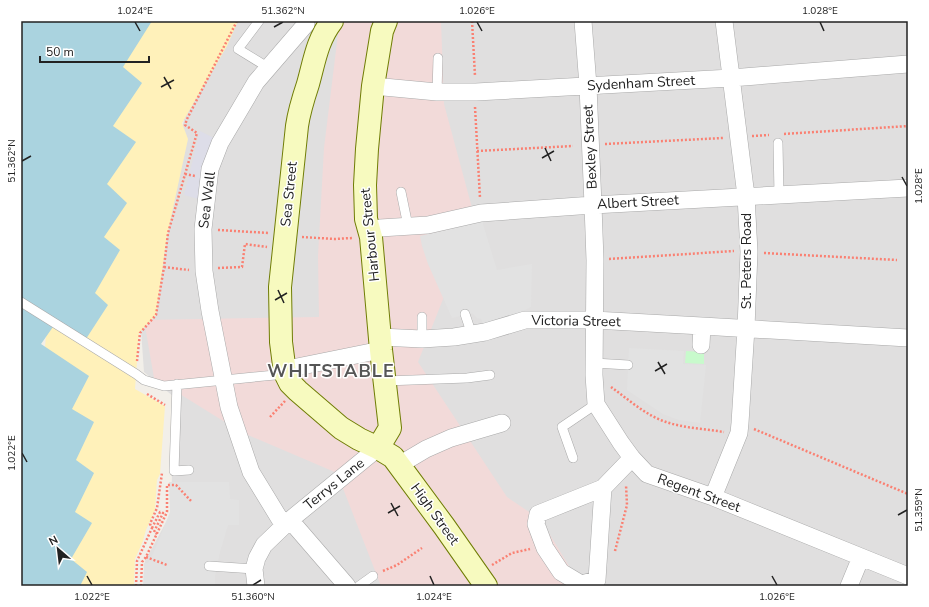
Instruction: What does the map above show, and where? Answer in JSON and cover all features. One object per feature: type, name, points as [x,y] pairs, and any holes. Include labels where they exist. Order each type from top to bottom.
[{"type":"main road","name":"Sea Street","points":[[285,373],[280,342],[280,287],[297,126],[300,106],[316,52],[322,36],[332,21]]},
{"type":"main road","name":"Harbour Street","points":[[378,448],[390,428],[370,234],[366,219],[365,185],[373,86],[382,31],[386,21]]},
{"type":"main road","name":"High Street","points":[[285,373],[290,383],[298,391],[341,428],[393,457],[482,580]]},
{"type":"street","name":"Bexley Street","points":[[583,21],[588,86],[593,205],[594,329]]},
{"type":"street","name":"St. Peters Road","points":[[713,496],[740,428],[749,251],[746,196],[724,21]]},
{"type":"street","name":"Sea Wall","points":[[302,24],[256,82],[220,142],[210,169],[203,229],[204,271],[223,380],[251,472],[287,523],[347,586]]},
{"type":"street","name":"Sydenham Street","points":[[373,86],[438,92],[476,92],[731,78],[908,64]]},
{"type":"street","name":"Albert Street","points":[[370,234],[380,228],[408,226],[431,229],[481,213],[746,196],[908,188]]},
{"type":"street","name":"Victoria Street","points":[[285,373],[297,367],[381,344],[479,333],[525,320],[594,329],[702,326],[908,338]]},
{"type":"street","points":[[701,345],[702,326]]},
{"type":"street","name":"Regent Street","points":[[594,329],[596,404],[629,462],[646,474],[713,496],[908,576]]},
{"type":"street","points":[[399,465],[426,449],[451,438],[502,423]]},
{"type":"street","name":"Terrys Lane","points":[[254,569],[260,552],[287,523],[378,448]]},
{"type":"street","points":[[603,488],[597,580],[581,584],[561,572],[545,548],[536,524],[538,514],[603,488],[629,462]]},
{"type":"street","points":[[849,586],[861,557]]},
{"type":"street","points":[[254,569],[256,586]]},
{"type":"lane","points":[[259,21],[238,49],[268,68]]},
{"type":"lane","points":[[438,58],[438,92]]},
{"type":"lane","points":[[778,143],[778,195]]},
{"type":"lane","points":[[401,192],[408,226]]},
{"type":"lane","points":[[21,302],[140,377],[164,386],[285,373]]},
{"type":"lane","points":[[465,314],[479,333]]},
{"type":"lane","points":[[422,318],[422,339]]},
{"type":"lane","points":[[594,369],[628,365]]},
{"type":"lane","points":[[385,381],[467,378],[490,375]]},
{"type":"lane","points":[[177,384],[174,471],[189,470]]},
{"type":"lane","points":[[573,458],[562,427],[596,404]]},
{"type":"lane","points":[[209,566],[254,569]]},
{"type":"lane","points":[[359,586],[373,576]]},
{"type":"path","points":[[166,405],[141,390],[140,333],[156,316],[168,233],[197,132],[185,125],[186,119],[237,21]]},
{"type":"path","points":[[472,21],[481,213]]},
{"type":"path","points":[[477,152],[573,146]]},
{"type":"path","points":[[185,174],[192,175]]},
{"type":"path","points":[[203,229],[284,242]]},
{"type":"path","points":[[220,268],[242,267],[245,244],[334,239],[370,234]]},
{"type":"path","points":[[594,260],[749,251],[897,260]]},
{"type":"path","points":[[164,267],[204,271]]},
{"type":"path","points":[[594,369],[646,412],[665,422],[683,426],[740,428],[908,494]]},
{"type":"path","points":[[614,556],[627,505],[629,462]]},
{"type":"path","points":[[152,528],[150,524],[157,508],[162,467]]},
{"type":"path","points":[[141,586],[142,562],[146,557],[167,512],[167,485],[176,485],[192,502]]},
{"type":"path","points":[[136,586],[137,561],[160,512],[163,513],[154,532],[157,534]]},
{"type":"path","points":[[373,576],[397,565],[422,548]]},
{"type":"path","points":[[482,580],[512,553],[528,549],[545,548]]},
{"type":"path","points":[[146,557],[167,565]]},
{"type":"shaded area","points":[[237,21],[908,21],[908,586],[144,586],[145,561],[171,513],[174,397],[144,372],[141,330],[185,115]]},
{"type":"shaded area","points":[[311,21],[441,21],[444,104],[475,219],[418,362],[507,497],[541,520],[581,586],[381,586],[337,473],[241,432],[154,378],[144,320],[319,317],[318,256],[324,148],[338,34]]},
{"type":"shaded area","points":[[200,131],[214,138],[206,201],[184,195]]},
{"type":"shaded area","points":[[482,221],[497,270],[532,264],[531,307],[485,329],[481,319],[477,318],[472,313],[452,318],[428,264],[420,236]]},
{"type":"shaded area","points":[[629,348],[684,351],[683,364],[706,365],[700,423],[679,420],[663,414],[627,390]]},
{"type":"shaded area","points":[[169,482],[229,482],[230,499],[239,500],[239,525],[228,525],[220,552],[215,576],[215,586],[143,586],[144,563],[148,563],[153,554],[170,512]]},
{"type":"sand","points":[[104,21],[238,21],[227,46],[182,123],[188,139],[167,236],[156,315],[139,333],[135,389],[165,406],[160,474],[157,480],[155,510],[135,559],[134,586],[28,586],[54,222]]},
{"type":"green space","points":[[686,351],[704,352],[704,364],[685,363]]},
{"type":"water","points":[[21,21],[152,21],[123,67],[142,83],[113,126],[136,142],[107,184],[127,203],[104,237],[120,250],[95,293],[108,305],[84,342],[55,324],[41,344],[89,376],[72,409],[94,422],[76,460],[94,473],[75,512],[92,523],[71,559],[87,572],[80,586],[21,586]]},
{"type":"district","name":"WHITSTABLE","points":[[331,371]]}]
